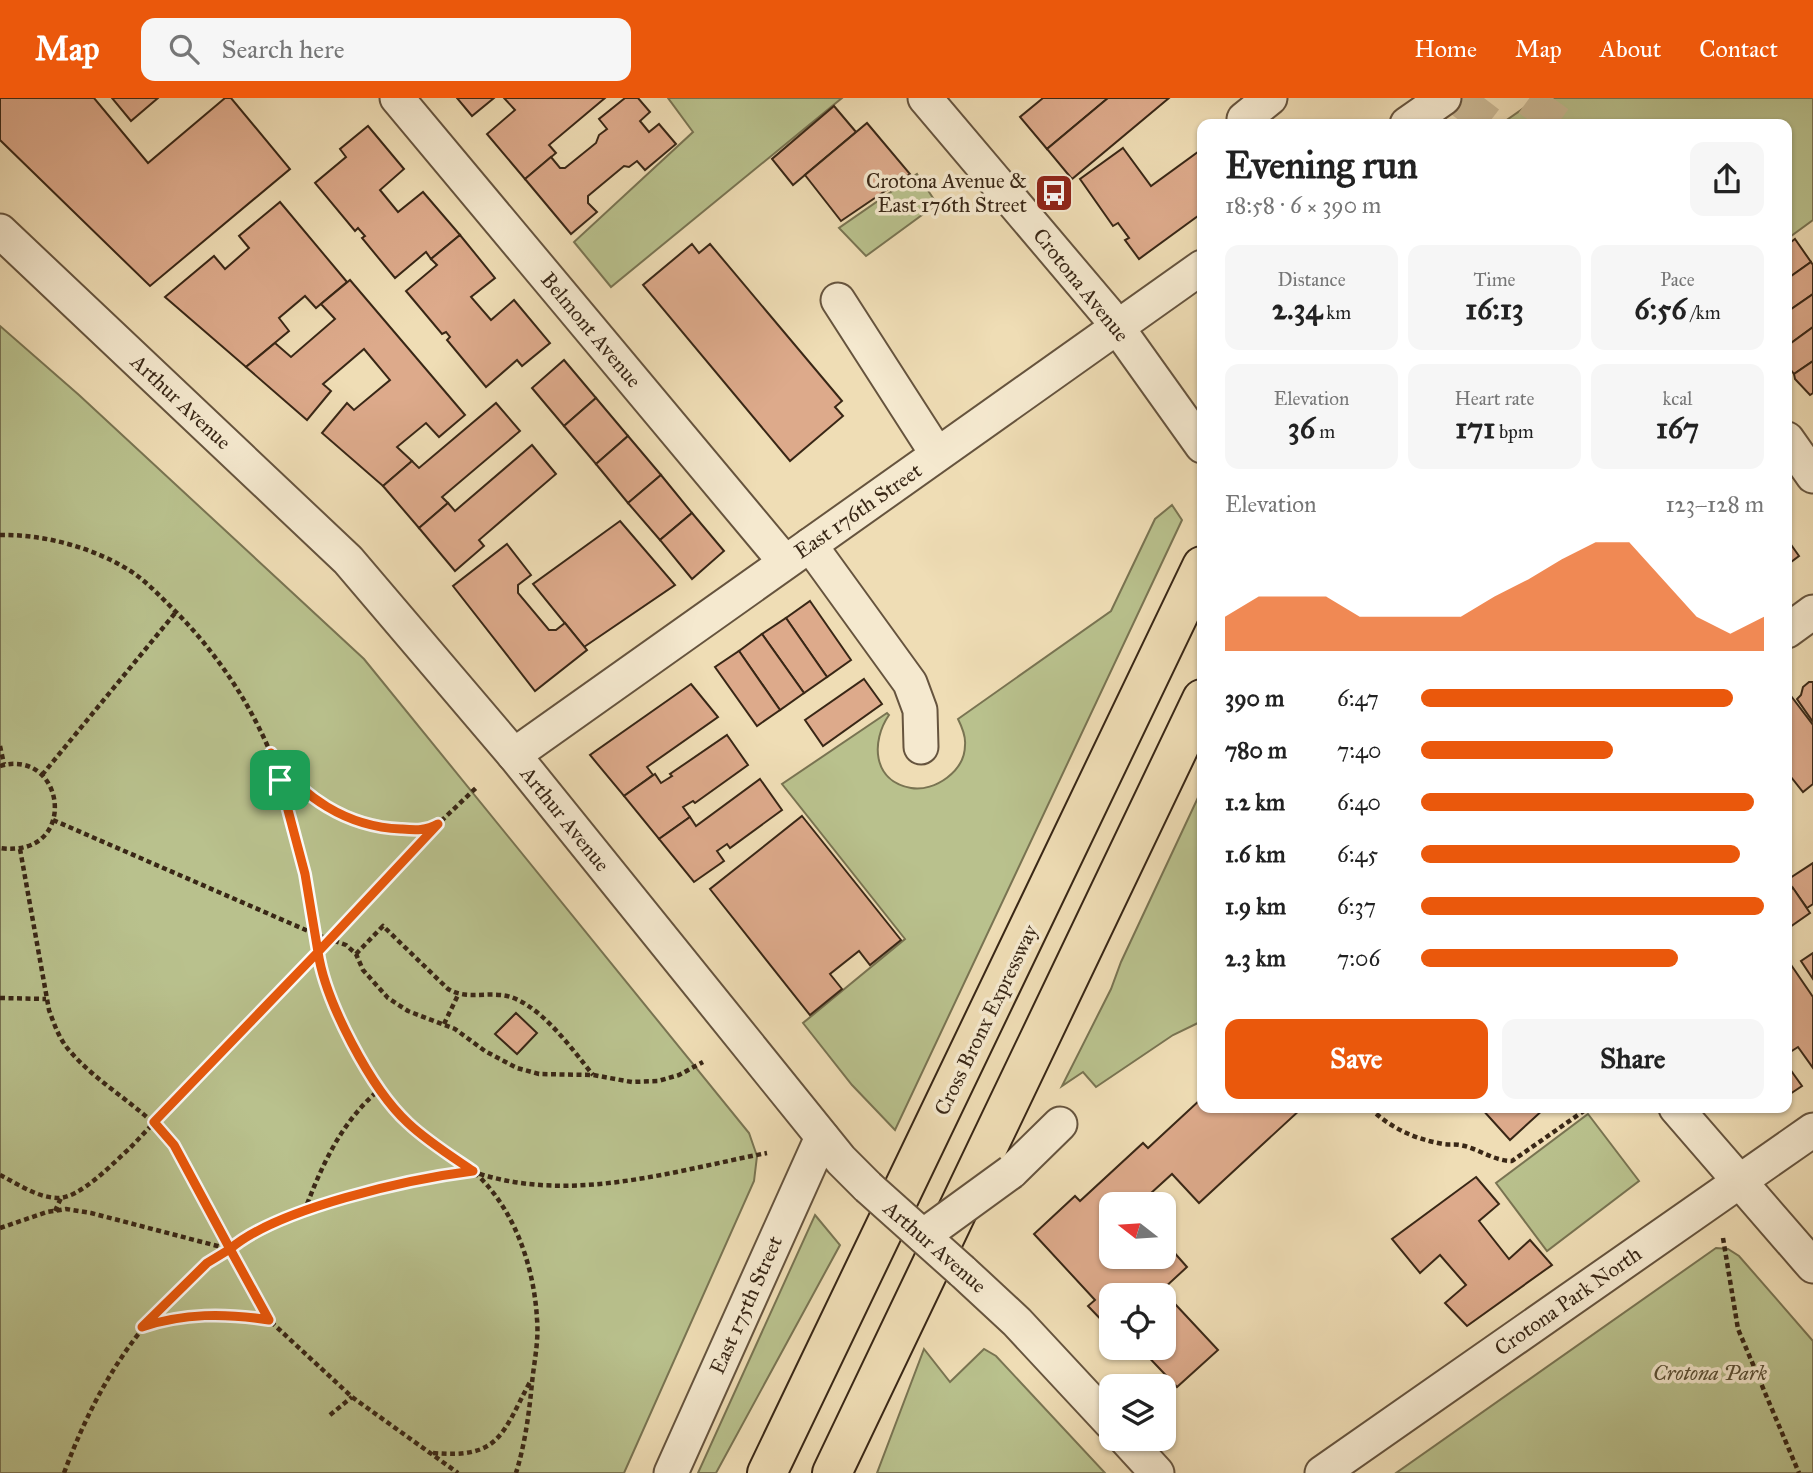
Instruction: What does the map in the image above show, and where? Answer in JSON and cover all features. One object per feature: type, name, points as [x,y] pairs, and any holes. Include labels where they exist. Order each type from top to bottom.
[{"type":"highway","name":"Cross Bronx Expressway","points":[[767,1473],[1197,576]]},
{"type":"highway","points":[[832,1473],[1197,709]]},
{"type":"highway","points":[[739,1473],[858,1285]]},
{"type":"highway","points":[[848,1473],[899,1332]]},
{"type":"street","name":"Belmont Avenue","points":[[397,98],[910,683],[920,710],[921,747]]},
{"type":"street","name":"Crotona Avenue","points":[[925,98],[1117,327],[1197,439]]},
{"type":"street","points":[[1244,119],[1270,98]]},
{"type":"street","points":[[1414,119],[1444,98]]},
{"type":"street","name":"Arthur Avenue","points":[[0,231],[348,560],[514,755],[822,1137],[868,1187],[1017,1322],[1099,1410]]},
{"type":"street","name":"East 176th Street","points":[[514,755],[1197,271]]},
{"type":"street","points":[[838,300],[937,454]]},
{"type":"street","points":[[1792,446],[1813,476]]},
{"type":"street","points":[[1792,627],[1813,612]]},
{"type":"street","points":[[1680,1113],[1813,1266]]},
{"type":"street","points":[[923,1236],[1011,1172],[1060,1124]]},
{"type":"street","name":"Crotona Park North","points":[[1322,1473],[1813,1130]]},
{"type":"street","name":"East 175th Street","points":[[671,1473],[822,1137]]},
{"type":"street","points":[[1137,1451],[1157,1473]]},
{"type":"path","points":[[0,535],[58,542],[96,554],[133,573],[204,641],[285,774],[312,798],[348,817],[380,828],[428,830],[438,824]]},
{"type":"path","points":[[42,775],[176,612]]},
{"type":"path","points":[[0,746],[2,765],[19,764],[33,768],[52,789],[56,804],[49,830],[39,841],[28,848],[0,848]]},
{"type":"path","points":[[271,753],[305,874],[320,965],[358,1054],[380,1089],[407,1122],[491,1187],[515,1228],[527,1262],[538,1321],[527,1425],[516,1473]]},
{"type":"path","points":[[55,1211],[61,1198],[88,1184],[130,1148],[438,824],[478,786]]},
{"type":"path","points":[[53,820],[315,934],[346,944],[356,954],[363,970],[388,998],[408,1011],[455,1029],[498,1060],[517,1068],[539,1074],[593,1075],[632,1082],[658,1081],[679,1075],[703,1062]]},
{"type":"path","points":[[20,849],[46,999],[56,1030],[67,1048],[82,1064],[154,1122],[174,1145],[269,1320],[352,1397],[458,1473]]},
{"type":"path","points":[[356,954],[383,926],[448,989],[458,995],[503,995],[532,1008],[558,1031],[593,1075]]},
{"type":"path","points":[[444,1024],[458,995]]},
{"type":"path","points":[[0,998],[46,999]]},
{"type":"path","points":[[303,1212],[338,1136],[358,1110],[380,1089]]},
{"type":"path","points":[[1375,1113],[1410,1135],[1461,1145],[1501,1161],[1512,1161],[1581,1113]]},
{"type":"path","points":[[64,1473],[81,1427],[103,1384],[142,1327],[207,1263],[245,1236],[303,1212],[403,1184],[473,1171],[519,1182],[587,1184],[650,1177],[767,1153]]},
{"type":"path","points":[[0,1175],[32,1192],[61,1198]]},
{"type":"path","points":[[0,1228],[66,1209],[230,1249]]},
{"type":"path","points":[[1724,1238],[1738,1329],[1799,1473]]},
{"type":"path","points":[[142,1327],[166,1319],[201,1315],[244,1316],[269,1320]]},
{"type":"path","points":[[429,1453],[482,1451],[494,1442],[509,1422],[532,1378]]},
{"type":"path","points":[[330,1415],[352,1397]]},
{"type":"green space","points":[[668,98],[842,98],[611,287],[574,242],[693,132]]},
{"type":"green space","points":[[1538,98],[1813,98],[1813,220],[1792,235],[1792,119],[1508,119]]},
{"type":"green space","points":[[917,174],[937,204],[866,256],[839,228]]},
{"type":"green space","points":[[0,326],[79,395],[364,659],[749,1133],[757,1156],[754,1181],[624,1473],[0,1473]]},
{"type":"green space","points":[[1172,505],[1182,520],[895,1130],[852,1085],[803,1023],[905,939],[782,784],[887,713],[889,715],[879,736],[878,748],[882,769],[889,777],[898,784],[911,788],[930,787],[947,778],[964,754],[965,738],[958,719],[1111,611],[1155,519]]},
{"type":"green space","points":[[1197,800],[1197,1023],[1173,1035],[1096,1087],[1083,1072],[1062,1086],[1111,989]]},
{"type":"green space","points":[[1588,1114],[1639,1181],[1547,1251],[1496,1183]]},
{"type":"green space","points":[[815,1215],[840,1245],[716,1473],[698,1473]]},
{"type":"green space","name":"Crotona Park","points":[[1716,1248],[1728,1249],[1739,1256],[1813,1341],[1813,1473],[1396,1473]]},
{"type":"green space","points":[[924,1349],[950,1382],[984,1349],[996,1356],[1105,1473],[877,1473]]},
{"type":"building","points":[[0,98],[94,98],[148,163],[225,98],[231,98],[290,169],[150,286],[0,140]]},
{"type":"building","points":[[112,98],[158,98],[131,121]]},
{"type":"building","points":[[457,98],[494,98],[472,116]]},
{"type":"building","points":[[504,98],[605,98],[549,145],[556,153],[525,179],[487,134],[515,110]]},
{"type":"building","points":[[625,98],[638,98],[650,112],[640,121],[649,132],[659,124],[676,144],[645,170],[637,161],[629,167],[624,166],[588,196],[588,203],[597,212],[571,234],[525,179],[551,157],[560,168],[565,168],[596,143],[599,135],[607,129],[599,119]]},
{"type":"building","points":[[1043,98],[1108,98],[1047,149],[1020,117]]},
{"type":"building","points":[[1108,98],[1169,98],[1072,179],[1047,149]]},
{"type":"building","points":[[834,106],[856,132],[793,185],[772,159]]},
{"type":"building","points":[[867,123],[910,174],[841,221],[805,175]]},
{"type":"building","points":[[368,126],[404,169],[380,190],[398,212],[423,192],[460,235],[431,259],[426,252],[395,278],[362,238],[365,236],[358,228],[355,231],[315,183],[346,157],[340,149]]},
{"type":"building","points":[[1123,148],[1151,186],[1197,153],[1197,217],[1139,259],[1125,240],[1129,238],[1118,223],[1113,226],[1080,179]]},
{"type":"building","points":[[280,202],[347,282],[316,308],[305,296],[279,318],[289,331],[246,367],[165,297],[214,256],[225,269],[249,248],[239,236]]},
{"type":"building","points":[[460,235],[495,278],[471,297],[491,320],[514,300],[550,343],[522,366],[517,360],[486,387],[447,340],[450,337],[446,332],[442,334],[406,291],[437,265],[431,259]]},
{"type":"building","points":[[1795,239],[1811,262],[1792,275],[1792,241]]},
{"type":"building","points":[[692,244],[699,253],[710,244],[842,401],[835,407],[843,416],[790,461],[643,285]]},
{"type":"building","points":[[1811,262],[1813,265],[1813,294],[1792,309],[1792,275]]},
{"type":"building","points":[[350,280],[465,415],[439,437],[426,423],[397,447],[412,461],[383,486],[322,433],[347,403],[354,410],[390,380],[364,349],[323,384],[331,391],[307,420],[246,367],[275,343],[291,357],[335,319],[321,304]]},
{"type":"building","points":[[1813,294],[1813,327],[1792,342],[1792,309]]},
{"type":"building","points":[[1813,327],[1813,361],[1794,374],[1792,371],[1792,342]]},
{"type":"building","points":[[564,360],[596,398],[564,426],[532,388]]},
{"type":"building","points":[[1813,361],[1813,393],[1810,395],[1795,379],[1794,374]]},
{"type":"building","points":[[596,398],[628,436],[596,464],[564,426]]},
{"type":"building","points":[[496,403],[520,431],[442,497],[448,503],[419,528],[383,486],[412,461],[419,468]]},
{"type":"building","points":[[628,436],[661,475],[628,503],[596,464]]},
{"type":"building","points":[[532,445],[556,474],[479,540],[484,546],[455,571],[419,528],[448,503],[455,511]]},
{"type":"building","points":[[661,475],[692,513],[660,540],[628,503]]},
{"type":"building","points":[[692,513],[724,551],[692,579],[660,540]]},
{"type":"building","points":[[620,521],[675,585],[584,647],[533,584]]},
{"type":"building","points":[[507,544],[531,575],[518,585],[518,593],[549,630],[556,630],[565,623],[587,650],[535,691],[453,586]]},
{"type":"building","points":[[1792,546],[1799,556],[1792,561]]},
{"type":"building","points":[[810,601],[851,660],[827,677],[786,618]]},
{"type":"building","points":[[786,618],[827,677],[804,693],[762,634]]},
{"type":"building","points":[[762,634],[804,693],[780,710],[739,651]]},
{"type":"building","points":[[739,651],[780,710],[757,726],[715,667]]},
{"type":"building","points":[[864,679],[882,704],[823,746],[805,720]]},
{"type":"building","points":[[1809,682],[1813,682],[1813,722],[1797,699]]},
{"type":"building","points":[[691,684],[718,717],[647,767],[653,775],[624,796],[590,755]]},
{"type":"building","points":[[1792,697],[1813,725],[1813,784],[1803,792],[1792,778]]},
{"type":"building","points":[[727,735],[748,765],[695,803],[693,801],[683,807],[690,817],[659,839],[624,796],[655,774],[661,783]]},
{"type":"building","points":[[760,779],[782,810],[730,848],[727,844],[717,851],[724,861],[694,882],[659,839],[690,817],[696,826]]},
{"type":"building","points":[[802,816],[901,940],[870,965],[859,951],[830,974],[842,989],[810,1015],[710,889]]},
{"type":"building","points":[[1813,863],[1813,904],[1807,908],[1792,887],[1792,877]]},
{"type":"building","points":[[1792,889],[1810,913],[1792,926]]},
{"type":"building","points":[[1813,953],[1813,979],[1801,961]]},
{"type":"building","points":[[1792,966],[1813,997],[1813,1068],[1798,1047],[1792,1051]]},
{"type":"building","points":[[516,1013],[537,1033],[517,1054],[495,1034]]},
{"type":"building","points":[[1792,1072],[1802,1086],[1792,1093]]},
{"type":"building","points":[[1197,1103],[1197,1113],[1297,1113],[1199,1203],[1172,1174],[1152,1192],[1099,1192],[1099,1269],[1176,1269],[1176,1255],[1187,1267],[1170,1283],[1099,1283],[1099,1317],[1088,1306],[1095,1300],[1034,1234],[1075,1196],[1080,1201],[1143,1143],[1148,1148]]},
{"type":"building","points":[[1486,1113],[1540,1113],[1510,1140]]},
{"type":"building","points":[[1476,1177],[1499,1204],[1479,1221],[1509,1259],[1530,1240],[1552,1265],[1467,1326],[1445,1303],[1466,1285],[1440,1255],[1420,1273],[1392,1239]]},
{"type":"building","points":[[1176,1305],[1218,1350],[1177,1387],[1176,1374],[1165,1374],[1151,1360],[1176,1360]]},
{"type":"tunnel","points":[[1468,119],[1484,98]]},
{"type":"tunnel","points":[[1538,119],[1553,98]]},
{"type":"place","name":"Crotona Avenue & East 176th Street","points":[[1054,193]]},
{"type":"route","points":[[280,780],[271,753],[297,786],[312,798],[348,817],[380,828],[428,830],[438,824],[318,952],[320,965],[343,1023],[358,1054],[389,1103],[428,1140],[473,1171],[403,1184],[354,1197],[281,1220],[245,1236],[230,1249],[269,1320],[244,1316],[201,1315],[166,1319],[142,1327],[207,1263],[230,1249],[174,1145],[154,1122],[318,952],[305,874],[280,780]]}]
